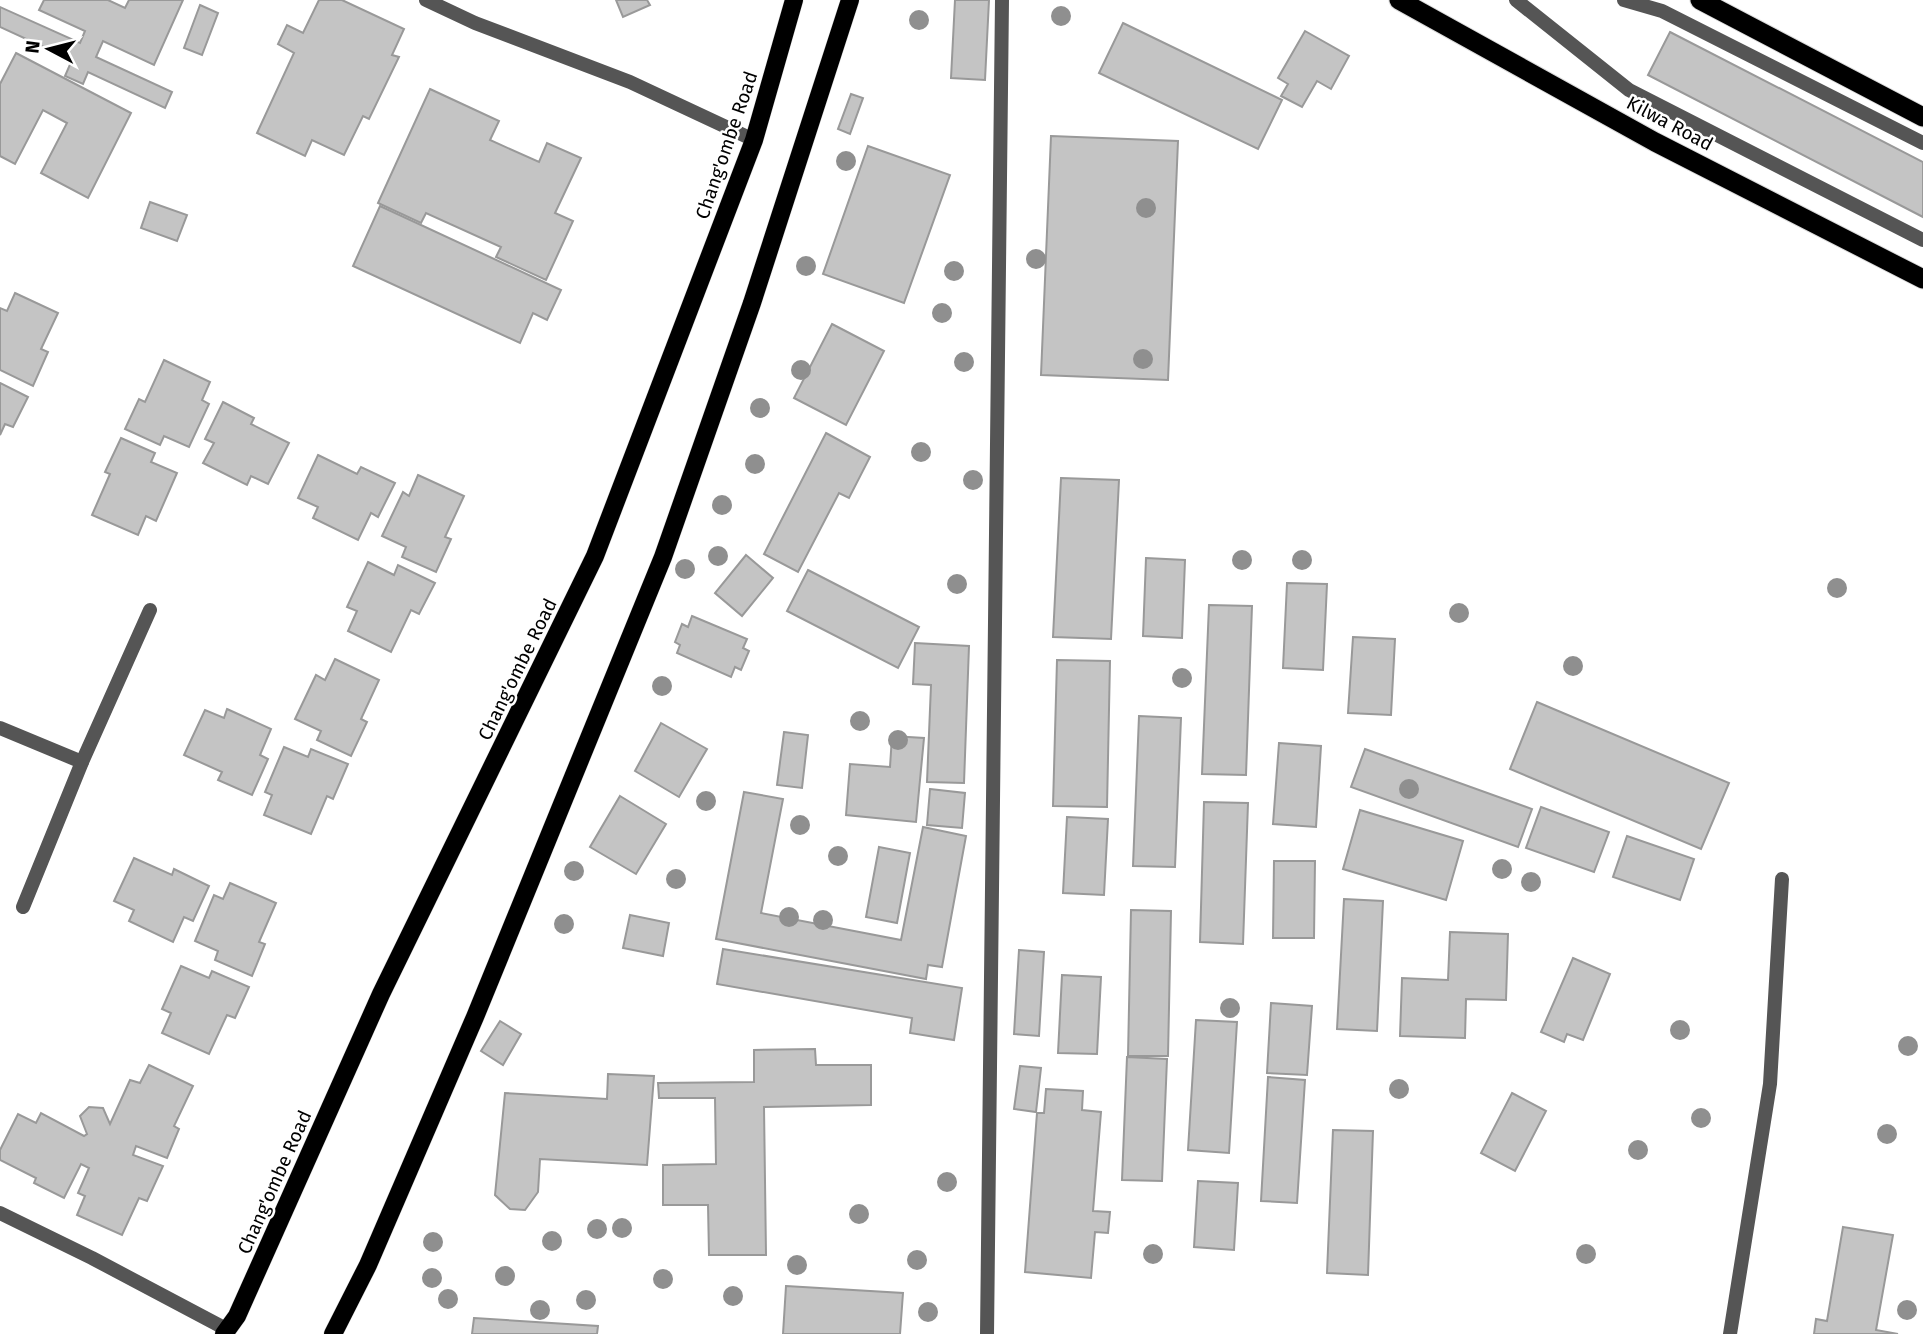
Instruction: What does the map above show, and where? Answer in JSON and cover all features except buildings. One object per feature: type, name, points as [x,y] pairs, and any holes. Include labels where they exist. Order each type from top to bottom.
[{"type":"highway","name":"Kilwa Road","points":[[1399,0],[1655,142],[1923,279]]},
{"type":"highway","points":[[1700,0],[1923,117]]},
{"type":"main road","name":"Chang'ombe Road","points":[[225,1332],[237,1316],[381,994],[595,556],[754,140],[794,0]]},
{"type":"main road","points":[[333,1334],[368,1265],[475,1017],[663,557],[752,303],[850,0]]},
{"type":"street","points":[[426,0],[475,23],[630,82],[754,140]]},
{"type":"street","points":[[987,1334],[1002,0]]},
{"type":"street","points":[[1516,0],[1629,90],[1923,240]]},
{"type":"street","points":[[1623,0],[1662,11],[1923,143]]},
{"type":"street","points":[[23,907],[82,762],[150,610]]},
{"type":"street","points":[[0,728],[82,762]]},
{"type":"street","points":[[1730,1334],[1770,1084],[1782,879]]},
{"type":"street","points":[[0,1213],[92,1258],[225,1332]]}]
